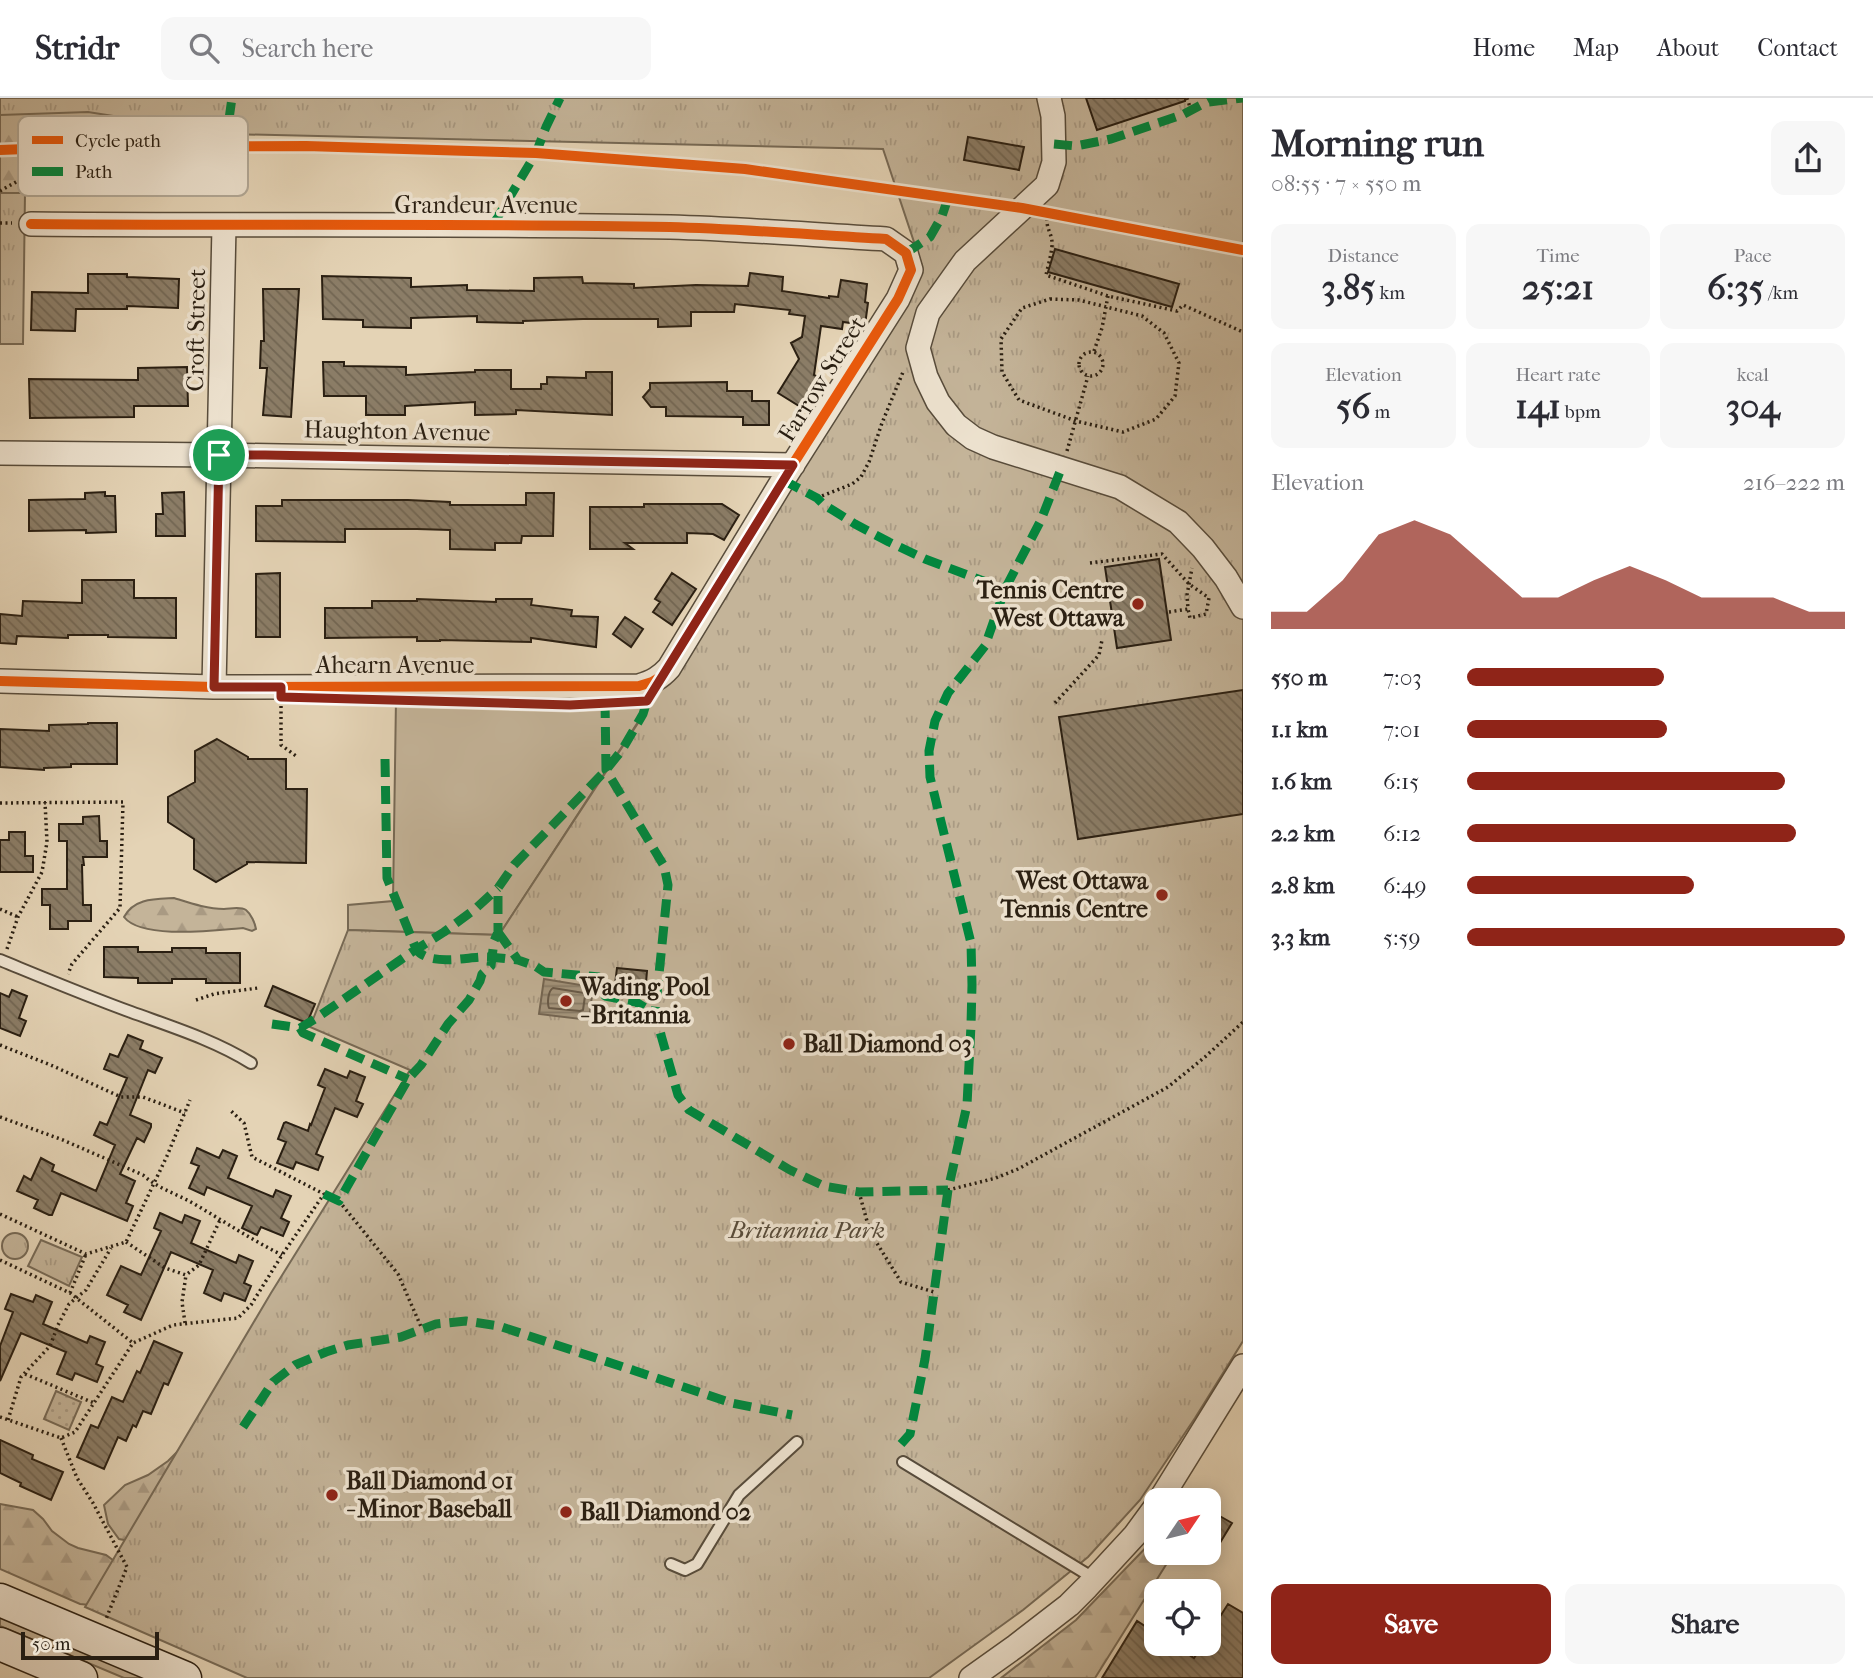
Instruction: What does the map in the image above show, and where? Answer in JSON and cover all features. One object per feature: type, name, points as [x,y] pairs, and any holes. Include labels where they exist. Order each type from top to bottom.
[{"type":"main road","points":[[0,1600],[185,1678]]},
{"type":"main road","points":[[0,1644],[81,1678]]},
{"type":"street","points":[[1049,98],[1053,116],[1054,162],[1046,185],[965,261],[928,313],[918,348],[926,377],[939,402],[956,425],[973,438],[993,447],[1120,487],[1178,523],[1203,548],[1226,578],[1243,607]]},
{"type":"street","name":"Grandeur Avenue","points":[[31,223],[673,227],[886,239],[906,254],[911,270],[906,282]]},
{"type":"street","name":"Croft Street","points":[[214,687],[224,226]]},
{"type":"street","name":"Farrow Street","points":[[662,676],[898,299],[906,282]]},
{"type":"street","name":"Haughton Avenue","points":[[0,453],[793,465]]},
{"type":"street","name":"Ahearn Avenue","points":[[0,681],[214,687],[639,686],[662,676]]},
{"type":"street","points":[[1167,1488],[1243,1366]]},
{"type":"street","points":[[971,1678],[1054,1617],[1095,1579],[1144,1523]]},
{"type":"lane","points":[[2,961],[213,1043],[251,1062]]},
{"type":"lane","points":[[671,1564],[685,1570],[697,1564],[739,1495],[797,1442]]},
{"type":"lane","points":[[903,1462],[1095,1579]]},
{"type":"path","points":[[1187,98],[1191,110]]},
{"type":"path","points":[[0,191],[18,181]]},
{"type":"path","points":[[1022,208],[1061,216]]},
{"type":"path","points":[[1048,213],[1045,223],[1052,248],[1046,275],[1108,296],[1177,311],[1183,305],[1243,332]]},
{"type":"path","points":[[1094,351],[1108,296]]},
{"type":"path","points":[[1050,299],[1079,300],[1142,316],[1164,333],[1179,363],[1175,397],[1156,419],[1123,432],[1076,421],[1019,400],[1002,372],[1001,340],[1022,308],[1050,299]]},
{"type":"path","points":[[817,498],[852,484],[861,477],[900,379],[918,348]]},
{"type":"path","points":[[1094,351],[1102,357],[1103,367],[1097,374],[1088,376],[1080,370],[1079,360],[1084,353],[1094,351]]},
{"type":"path","points":[[1061,469],[1088,376]]},
{"type":"path","points":[[1090,562],[1162,554],[1189,584],[1209,598],[1206,614],[1190,618],[1187,595]]},
{"type":"path","points":[[1169,612],[1188,609]]},
{"type":"path","points":[[1055,703],[1099,655],[1102,640]]},
{"type":"path","points":[[294,698],[281,697],[281,746],[296,756]]},
{"type":"path","points":[[2,961],[18,917],[42,872],[47,842],[45,802]]},
{"type":"path","points":[[0,803],[123,802],[120,908],[72,964],[63,986]]},
{"type":"path","points":[[0,909],[18,917]]},
{"type":"path","points":[[196,1000],[214,994],[258,988]]},
{"type":"path","points":[[948,1190],[996,1178],[1018,1169],[1168,1087],[1243,1021]]},
{"type":"path","points":[[0,1045],[121,1097],[143,1097],[185,1114]]},
{"type":"path","points":[[127,1242],[190,1100]]},
{"type":"path","points":[[0,1417],[61,1438],[75,1432],[133,1343],[173,1325],[238,1318],[251,1305],[324,1194],[253,1157],[244,1122],[230,1110]]},
{"type":"path","points":[[0,1117],[63,1140],[143,1175],[153,1184],[193,1203],[250,1239],[282,1255]]},
{"type":"path","points":[[859,1192],[870,1232],[901,1282],[934,1293]]},
{"type":"path","points":[[339,1201],[398,1274],[422,1329]]},
{"type":"path","points":[[0,1214],[86,1254],[127,1242],[165,1268],[186,1275]]},
{"type":"path","points":[[185,1323],[182,1302],[186,1275],[199,1265],[220,1220]]},
{"type":"path","points":[[8,1420],[21,1377],[50,1346],[69,1304],[86,1290],[112,1246]]},
{"type":"path","points":[[70,1293],[86,1254]]},
{"type":"path","points":[[0,1259],[78,1297],[133,1343]]},
{"type":"path","points":[[24,1373],[94,1403]]},
{"type":"path","points":[[61,1438],[77,1478],[127,1567],[105,1622]]},
{"type":"green space","points":[[0,98],[225,107],[221,116],[18,116],[18,193],[0,196]]},
{"type":"green space","name":"Britannia Park","points":[[0,98],[1243,98],[1243,1341],[1148,1488],[1144,1488],[1140,1500],[1088,1557],[1023,1610],[929,1678],[247,1678],[85,1607],[271,1293],[410,1070],[310,1027],[348,930],[499,935],[661,688],[801,453],[922,266],[883,149],[248,134],[248,116],[113,116],[88,112],[0,115]]},
{"type":"green space","points":[[0,193],[18,193],[18,196],[25,196],[23,344],[0,344]]},
{"type":"green space","points":[[396,699],[653,699],[499,935],[348,930],[348,905],[393,901]]},
{"type":"green space","points":[[174,898],[211,908],[244,909],[254,921],[256,929],[162,931],[146,929],[124,917],[139,903],[152,899]]},
{"type":"green space","points":[[15,1233],[24,1237],[28,1246],[24,1255],[15,1259],[6,1255],[2,1246],[6,1237]]},
{"type":"green space","points":[[41,1240],[82,1257],[69,1286],[28,1266]]},
{"type":"green space","points":[[56,1391],[81,1402],[69,1430],[44,1419]]},
{"type":"green space","points":[[185,1444],[129,1541],[119,1539],[108,1524],[104,1505],[125,1485],[148,1475],[168,1461]]},
{"type":"green space","points":[[0,1504],[33,1510],[52,1531],[69,1544],[106,1555],[114,1561],[100,1606],[80,1604],[0,1569]]},
{"type":"green space","points":[[1144,1549],[1144,1565],[1166,1565],[1157,1579],[1144,1579],[1144,1600],[1095,1678],[1001,1678],[1076,1620]]},
{"type":"green space","points":[[0,1612],[157,1678],[124,1678],[0,1626]]},
{"type":"water","name":"Wading Pool - Britannia","points":[[544,979],[593,987],[589,1020],[539,1014]]},
{"type":"building","points":[[1086,98],[1185,98],[1185,101],[1097,130]]},
{"type":"building","points":[[968,137],[1024,147],[1019,170],[964,160]]},
{"type":"building","points":[[1055,249],[1179,284],[1172,307],[1048,272]]},
{"type":"building","points":[[750,273],[783,277],[782,291],[829,298],[838,297],[841,280],[867,284],[865,325],[843,322],[842,329],[821,326],[814,375],[822,379],[804,409],[778,393],[799,359],[791,343],[802,337],[805,316],[789,314],[790,310],[735,304],[734,312],[691,312],[691,326],[658,327],[658,319],[583,319],[523,323],[477,322],[477,316],[411,318],[411,328],[363,327],[363,320],[323,319],[322,276],[411,278],[411,287],[467,285],[467,290],[534,291],[534,278],[582,277],[583,283],[634,284],[634,288],[748,286]]},
{"type":"building","points":[[88,274],[127,274],[127,277],[179,279],[178,308],[127,306],[127,309],[76,309],[75,331],[31,330],[32,292],[88,293]]},
{"type":"building","points":[[263,289],[299,289],[291,417],[263,415],[267,368],[260,368],[261,341],[264,341]]},
{"type":"building","points":[[323,362],[344,362],[344,366],[406,367],[406,375],[511,370],[511,389],[541,389],[541,384],[547,384],[547,377],[586,378],[586,372],[612,372],[612,415],[516,410],[516,414],[475,415],[475,402],[405,406],[405,415],[366,415],[366,396],[324,396]]},
{"type":"building","points":[[187,367],[188,406],[134,406],[134,417],[30,418],[29,379],[138,380],[138,368]]},
{"type":"building","points":[[727,382],[727,391],[752,391],[752,401],[769,401],[769,425],[743,425],[743,417],[666,416],[666,407],[651,407],[643,397],[650,389],[650,383]]},
{"type":"building","points":[[105,492],[105,496],[115,496],[116,532],[29,531],[29,500],[85,499],[85,493]]},
{"type":"building","points":[[184,492],[185,536],[156,536],[156,514],[163,514],[162,493]]},
{"type":"building","points":[[526,493],[554,493],[553,536],[522,536],[521,543],[495,543],[495,550],[450,549],[450,530],[345,529],[345,542],[256,541],[256,506],[282,506],[282,500],[408,500],[450,502],[450,505],[526,505]]},
{"type":"building","points":[[644,504],[722,504],[739,515],[724,540],[713,534],[687,533],[687,543],[625,543],[633,549],[590,549],[590,507],[644,507]]},
{"type":"building","name":"Tennis Centre West Ottawa","points":[[1159,559],[1171,640],[1117,648],[1105,567]]},
{"type":"building","points":[[280,573],[280,637],[256,637],[256,574]]},
{"type":"building","points":[[672,573],[696,589],[672,625],[653,612],[660,602],[655,599]]},
{"type":"building","points":[[82,580],[134,580],[134,598],[176,598],[176,638],[108,635],[68,635],[68,638],[17,636],[16,644],[0,643],[0,614],[22,616],[23,601],[82,603]]},
{"type":"building","points":[[417,599],[496,602],[496,599],[532,599],[531,605],[572,610],[571,616],[598,617],[596,647],[531,638],[531,642],[417,641],[417,637],[325,638],[325,608],[372,608],[372,601]]},
{"type":"building","points":[[625,617],[643,629],[631,647],[613,634]]},
{"type":"building","points":[[1243,690],[1243,814],[1078,839],[1059,717]]},
{"type":"building","points":[[117,723],[117,764],[71,764],[71,767],[44,770],[0,767],[0,729],[49,731],[49,725]]},
{"type":"building","points":[[217,739],[248,759],[286,759],[286,789],[307,789],[306,863],[247,862],[216,882],[194,869],[194,839],[168,822],[168,797],[195,782],[195,751]]},
{"type":"building","points":[[99,816],[100,841],[107,841],[107,857],[83,857],[82,865],[83,905],[91,905],[91,921],[68,921],[68,929],[50,929],[50,905],[42,905],[42,889],[67,889],[67,841],[59,841],[59,824],[83,824],[83,817]]},
{"type":"building","points":[[9,832],[25,832],[25,856],[33,856],[33,872],[0,872],[0,840],[9,840]]},
{"type":"building","points":[[104,947],[138,947],[138,952],[206,948],[206,953],[240,953],[240,983],[172,979],[172,983],[138,983],[138,978],[104,977]]},
{"type":"building","points":[[617,968],[647,971],[645,995],[614,992]]},
{"type":"building","points":[[273,986],[315,1004],[307,1023],[265,1006]]},
{"type":"building","points":[[12,990],[27,996],[19,1018],[26,1021],[20,1036],[0,1028],[0,993],[9,997]]},
{"type":"building","points":[[128,1035],[143,1041],[140,1049],[162,1058],[155,1073],[148,1070],[130,1115],[151,1124],[151,1127],[144,1142],[137,1138],[120,1174],[135,1181],[126,1203],[133,1206],[127,1221],[61,1193],[52,1215],[34,1208],[38,1200],[17,1191],[24,1176],[31,1180],[41,1158],[54,1165],[52,1171],[96,1191],[115,1145],[94,1135],[100,1122],[107,1125],[127,1078],[104,1069],[110,1054],[118,1057]]},
{"type":"building","points":[[325,1069],[347,1078],[350,1071],[365,1077],[356,1101],[363,1104],[357,1117],[335,1108],[316,1154],[323,1157],[318,1170],[296,1162],[293,1169],[277,1163],[286,1142],[278,1139],[284,1123],[308,1131],[325,1088],[318,1085]]},
{"type":"building","points":[[197,1148],[219,1158],[223,1150],[237,1156],[228,1178],[273,1197],[276,1190],[291,1196],[281,1218],[289,1222],[283,1236],[261,1227],[257,1235],[242,1228],[252,1206],[207,1187],[204,1195],[189,1188],[199,1166],[191,1163]]},
{"type":"building","points":[[160,1213],[182,1223],[185,1215],[200,1221],[191,1243],[236,1263],[239,1255],[253,1261],[244,1283],[251,1286],[245,1301],[224,1293],[221,1301],[204,1293],[213,1270],[171,1252],[141,1320],[124,1312],[128,1305],[107,1295],[121,1266],[141,1275],[161,1231],[154,1228]]},
{"type":"building","points":[[11,1294],[33,1302],[36,1295],[52,1302],[43,1324],[87,1343],[90,1336],[105,1342],[96,1364],[103,1367],[97,1382],[75,1373],[72,1380],[57,1374],[66,1352],[21,1333],[0,1381],[0,1346],[13,1312],[5,1309]]},
{"type":"building","points":[[154,1341],[182,1353],[168,1385],[164,1383],[151,1414],[143,1411],[126,1441],[118,1437],[104,1469],[77,1457],[91,1425],[98,1428],[112,1397],[123,1402]]},
{"type":"building","points":[[0,1440],[33,1455],[32,1459],[63,1472],[51,1500],[20,1486],[21,1483],[0,1473]]},
{"type":"building","points":[[1222,1517],[1232,1523],[1222,1540]]},
{"type":"building","points":[[1228,1604],[1243,1613],[1243,1678],[1102,1678],[1137,1621],[1144,1626],[1144,1656],[1221,1656],[1221,1615]]},
{"type":"marked path","points":[[229,116],[232,98]]},
{"type":"marked path","points":[[493,225],[536,153],[560,98]]},
{"type":"marked path","points":[[1054,144],[1076,146],[1111,139],[1184,114],[1214,98]]},
{"type":"marked path","points":[[1209,102],[1243,98]]},
{"type":"marked path","points":[[906,253],[930,237],[948,198]]},
{"type":"marked path","points":[[901,1444],[910,1434],[925,1359],[948,1190],[967,1105],[971,1025],[971,943],[930,777],[929,751],[935,721],[948,693],[985,646],[1005,589],[1041,520],[1061,469]]},
{"type":"marked path","points":[[783,480],[889,542],[925,559],[1005,589]]},
{"type":"marked path","points":[[605,700],[606,770],[664,866],[668,885],[655,1014],[678,1095],[689,1110],[790,1170],[824,1186],[859,1192],[948,1190]]},
{"type":"marked path","points":[[324,1194],[339,1201],[408,1079],[469,1000],[482,974],[491,966],[494,941],[498,932],[498,888],[514,865],[622,750],[643,714],[647,701]]},
{"type":"marked path","points":[[385,759],[387,878],[416,949],[430,958],[448,960],[485,957],[518,960]]},
{"type":"marked path","points":[[272,1024],[300,1028],[315,1019],[444,932],[498,888]]},
{"type":"marked path","points":[[498,932],[518,960],[544,972],[599,977],[605,996],[636,1002],[655,1014]]},
{"type":"marked path","points":[[300,1028],[303,1033],[408,1079]]},
{"type":"marked path","points":[[243,1427],[273,1382],[295,1365],[348,1345],[401,1337],[436,1324],[466,1321],[499,1326],[732,1403],[792,1415]]},
{"type":"cycle path","points":[[248,146],[536,153],[745,169],[1022,208],[1243,250]]},
{"type":"cycle path","points":[[0,150],[18,149]]},
{"type":"cycle path","points":[[31,224],[670,227],[886,239],[906,253],[911,270],[898,299],[647,701],[570,705],[281,697]]},
{"type":"cycle path","points":[[0,681],[214,687],[639,686],[662,676]]},
{"type":"place","name":"Tennis Centre West Ottawa","points":[[1138,604]]},
{"type":"place","name":"West Ottawa Tennis Centre","points":[[1162,895]]},
{"type":"place","name":"Wading Pool - Britannia","points":[[566,1001]]},
{"type":"place","name":"Ball Diamond 03","points":[[789,1044]]},
{"type":"place","name":"Ball Diamond 01 - Minor Baseball","points":[[332,1495]]},
{"type":"place","name":"Ball Diamond 02","points":[[566,1512]]},
{"type":"route","points":[[219,455],[793,465],[647,701],[570,705],[281,697],[281,687],[214,687],[219,455]]}]
